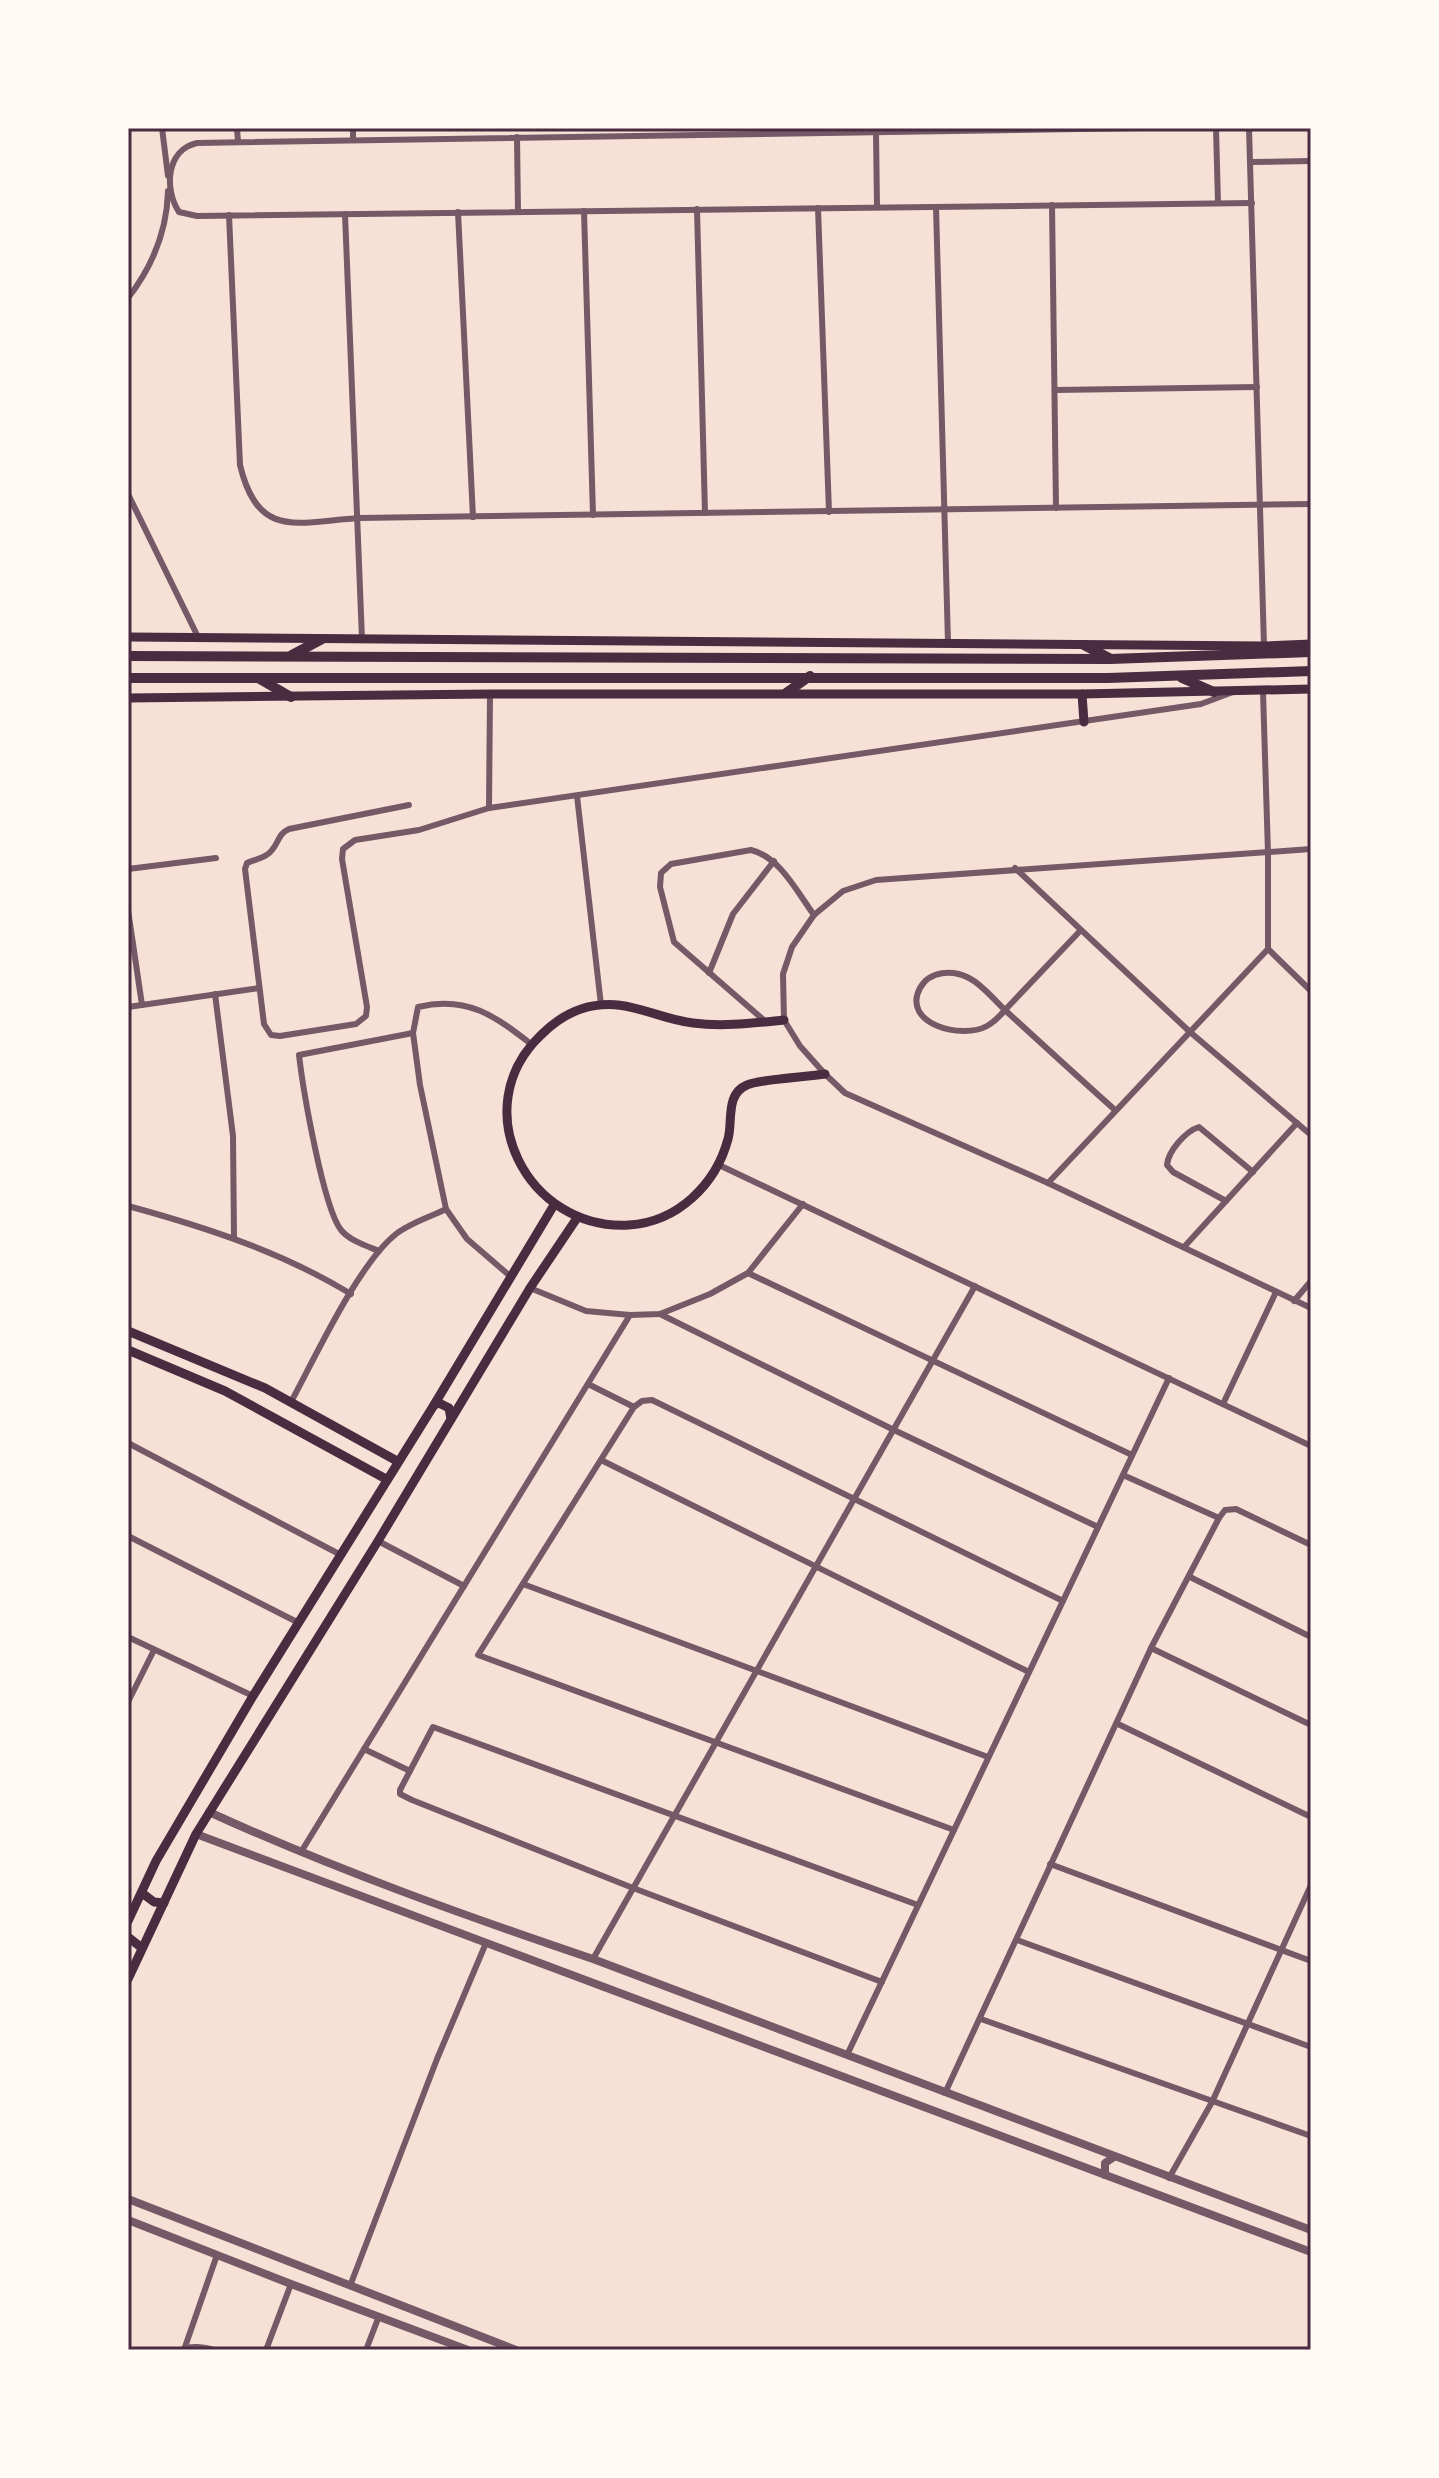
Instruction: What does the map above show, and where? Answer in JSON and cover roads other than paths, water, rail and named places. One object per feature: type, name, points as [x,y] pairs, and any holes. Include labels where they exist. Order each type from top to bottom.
[{"type":"highway","points":[[288,657],[322,639]]},
{"type":"highway","points":[[813,643],[814,658]]},
{"type":"highway","points":[[1084,645],[1110,659]]},
{"type":"highway","points":[[128,656],[1110,659],[1311,652]]},
{"type":"highway","points":[[128,678],[1108,678],[1311,671]]},
{"type":"highway","points":[[786,693],[810,676]]},
{"type":"highway","points":[[1176,676],[1214,692]]},
{"type":"highway","points":[[257,677],[291,697]]},
{"type":"main road","points":[[128,637],[1311,644]]},
{"type":"main road","points":[[128,698],[490,694],[1082,694],[1311,689]]},
{"type":"main road","points":[[1082,694],[1084,722]]},
{"type":"main road","points":[[784,1020],[711,1025],[688,1023],[638,1008],[607,1003],[579,1010],[553,1024],[531,1044],[516,1070],[508,1099],[508,1129],[516,1158],[532,1184],[554,1205],[577,1218],[604,1225],[632,1225],[659,1219],[694,1197],[719,1165],[729,1137],[731,1107],[736,1094],[746,1085],[825,1074]]},
{"type":"main road","points":[[128,1921],[156,1861],[297,1622],[434,1405],[554,1205]]},
{"type":"main road","points":[[128,1979],[196,1834],[530,1288],[577,1218]]},
{"type":"main road","points":[[128,1331],[265,1388],[397,1461]]},
{"type":"main road","points":[[128,1350],[225,1391],[386,1479]]},
{"type":"main road","points":[[454,1372],[452,1378],[456,1385],[462,1388],[472,1385]]},
{"type":"main road","points":[[225,1391],[238,1388],[238,1375]]},
{"type":"main road","points":[[253,1406],[250,1398],[253,1390],[265,1388]]},
{"type":"main road","points":[[434,1405],[445,1404],[451,1419]]},
{"type":"main road","points":[[142,1893],[149,1900],[164,1903]]},
{"type":"main road","points":[[128,1937],[142,1948]]},
{"type":"street","points":[[128,298],[146,271],[159,243],[167,210],[167,161],[162,128]]},
{"type":"street","points":[[237,128],[238,142]]},
{"type":"street","points":[[353,128],[353,140]]},
{"type":"street","points":[[467,128],[467,138]]},
{"type":"street","points":[[580,128],[580,137]]},
{"type":"street","points":[[1140,128],[700,131],[580,137],[238,142],[188,145],[177,157],[168,184],[179,212],[197,216],[1252,203]]},
{"type":"street","points":[[1216,128],[1218,203]]},
{"type":"street","points":[[1249,128],[1264,646]]},
{"type":"street","points":[[876,132],[877,207]]},
{"type":"street","points":[[517,137],[518,212]]},
{"type":"street","points":[[1251,162],[1311,161]]},
{"type":"street","points":[[1052,205],[1056,508]]},
{"type":"street","points":[[936,207],[948,643]]},
{"type":"street","points":[[818,208],[829,512]]},
{"type":"street","points":[[697,209],[705,513]]},
{"type":"street","points":[[584,211],[593,515]]},
{"type":"street","points":[[458,212],[473,517]]},
{"type":"street","points":[[345,214],[362,639]]},
{"type":"street","points":[[229,215],[240,465],[253,504],[277,520],[290,523],[359,518],[1311,504]]},
{"type":"street","points":[[1055,390],[1257,387]]},
{"type":"street","points":[[128,494],[199,639]]},
{"type":"street","points":[[409,805],[289,829],[283,832],[274,850],[267,856],[247,863],[245,869],[265,1028],[276,1037],[356,1024],[364,1020],[367,1007],[342,859],[343,849],[355,840],[419,830],[489,808],[1201,704],[1233,692]]},
{"type":"street","points":[[1048,1183],[1268,949],[1263,692]]},
{"type":"street","points":[[489,808],[490,694]]},
{"type":"street","points":[[577,796],[601,1005]]},
{"type":"street","points":[[1311,849],[876,880],[843,891],[814,915],[792,947],[783,974],[784,1020],[800,1046],[845,1093],[1048,1183],[1311,1308]]},
{"type":"street","points":[[766,1022],[674,942],[660,887],[661,873],[671,864],[751,850],[762,852],[774,861],[814,915]]},
{"type":"street","points":[[128,869],[216,858]]},
{"type":"street","points":[[709,973],[733,914],[774,861]]},
{"type":"street","points":[[1015,868],[1190,1032],[1311,1135]]},
{"type":"street","points":[[128,910],[142,1005]]},
{"type":"street","points":[[1080,931],[1005,1010],[994,1021],[981,1029],[951,1031],[933,1025],[922,1013],[918,995],[926,980],[941,973],[958,973],[976,982],[1005,1010],[1115,1110]]},
{"type":"street","points":[[1268,949],[1311,991]]},
{"type":"street","points":[[128,1007],[259,988]]},
{"type":"street","points":[[215,994],[233,1136],[234,1238]]},
{"type":"street","points":[[510,1276],[467,1239],[446,1209],[420,1085],[413,1033],[418,1007],[441,1001],[492,1014],[531,1044]]},
{"type":"street","points":[[379,1251],[342,1232],[331,1212],[302,1082],[299,1055],[413,1033]]},
{"type":"street","points":[[1184,1247],[1297,1123]]},
{"type":"street","points":[[1226,1201],[1173,1172],[1167,1165],[1168,1156],[1192,1129],[1199,1127],[1253,1172]]},
{"type":"street","points":[[719,1165],[1311,1446]]},
{"type":"street","points":[[530,1288],[586,1311],[660,1314],[710,1294],[748,1273],[803,1204]]},
{"type":"street","points":[[128,1206],[234,1238],[307,1269],[351,1294]]},
{"type":"street","points":[[291,1402],[351,1294],[379,1251],[397,1233],[446,1209]]},
{"type":"street","points":[[748,1273],[1132,1455]]},
{"type":"street","points":[[1294,1301],[1311,1281]]},
{"type":"street","points":[[593,1959],[975,1286]]},
{"type":"street","points":[[1223,1404],[1276,1292]]},
{"type":"street","points":[[660,1314],[1098,1527]]},
{"type":"street","points":[[301,1852],[630,1315]]},
{"type":"street","points":[[847,2055],[1169,1378]]},
{"type":"street","points":[[588,1384],[634,1407]]},
{"type":"street","points":[[954,1830],[478,1655],[634,1407],[642,1401],[652,1400],[1063,1601]]},
{"type":"street","points":[[128,1443],[341,1555]]},
{"type":"street","points":[[601,1460],[1029,1672]]},
{"type":"street","points":[[1123,1475],[1219,1518]]},
{"type":"street","points":[[945,2093],[1151,1648],[1219,1518],[1225,1510],[1236,1509],[1311,1545]]},
{"type":"street","points":[[128,1536],[297,1622]]},
{"type":"street","points":[[378,1541],[464,1586]]},
{"type":"street","points":[[1190,1577],[1311,1637]]},
{"type":"street","points":[[523,1584],[988,1757]]},
{"type":"street","points":[[128,1637],[253,1696]]},
{"type":"street","points":[[1151,1648],[1311,1725]]},
{"type":"street","points":[[128,1702],[154,1650]]},
{"type":"street","points":[[1118,1724],[1311,1817]]},
{"type":"street","points":[[882,1982],[404,1798],[400,1790],[433,1727],[918,1905]]},
{"type":"street","points":[[364,1749],[410,1771]]},
{"type":"street","points":[[209,1812],[301,1852],[493,1925],[593,1959],[1311,2230]]},
{"type":"street","points":[[196,1834],[1311,2252]]},
{"type":"street","points":[[1050,1864],[1311,1961]]},
{"type":"street","points":[[1169,2178],[1212,2102],[1311,1885]]},
{"type":"street","points":[[350,2286],[437,2059],[458,2015],[493,1925]]},
{"type":"street","points":[[1017,1940],[1311,2047]]},
{"type":"street","points":[[981,2019],[1311,2136]]},
{"type":"street","points":[[1075,2164],[1085,2157],[1085,2146]]},
{"type":"street","points":[[1105,2175],[1105,2163],[1114,2157]]},
{"type":"street","points":[[128,2199],[516,2350]]},
{"type":"street","points":[[128,2220],[468,2350]]},
{"type":"street","points":[[215,2350],[183,2349],[217,2255]]},
{"type":"street","points":[[266,2350],[291,2284]]},
{"type":"street","points":[[366,2350],[379,2316]]}]
